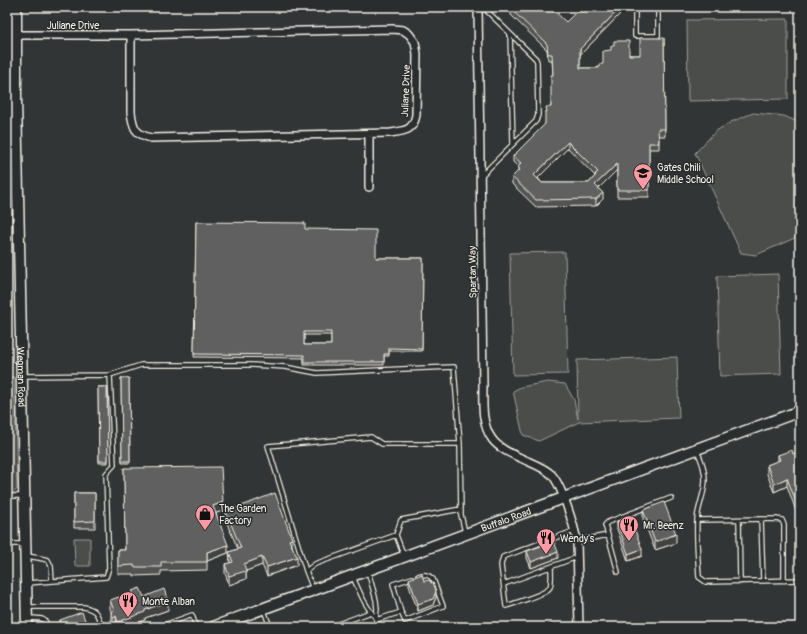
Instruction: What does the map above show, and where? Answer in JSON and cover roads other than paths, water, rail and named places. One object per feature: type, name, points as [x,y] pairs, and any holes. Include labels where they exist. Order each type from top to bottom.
[{"type":"main road","name":"Wegman Road","points":[[16,7],[16,35],[12,99],[22,376],[27,623]]},
{"type":"main road","name":"Buffalo Road","points":[[213,627],[800,411]]},
{"type":"street","name":"Spartan Way","points":[[478,7],[483,392],[485,424],[491,438],[499,446],[547,471],[556,480],[564,498],[577,541],[578,627]]},
{"type":"street","name":"Juliane Drive","points":[[16,35],[131,35],[403,30],[409,34],[414,42],[417,54],[416,115],[414,122],[405,132],[390,133],[151,138],[143,136],[136,131],[132,123],[131,35]]},
{"type":"street","points":[[369,134],[369,187]]},
{"type":"lane","points":[[480,177],[537,119],[537,62],[534,57],[483,7]]},
{"type":"lane","points":[[635,7],[635,36],[658,36],[658,7]]},
{"type":"lane","points":[[510,34],[513,143]]},
{"type":"lane","points":[[22,376],[110,374],[141,365],[252,365],[285,367],[317,373],[454,367],[460,444],[461,515],[466,534]]},
{"type":"lane","points":[[26,583],[106,577],[109,568],[106,474],[114,465],[110,374]]},
{"type":"lane","points":[[313,590],[268,446],[371,437],[382,444],[460,444]]},
{"type":"lane","points":[[696,450],[702,462],[705,473],[704,487],[697,520],[699,577],[706,582],[800,580]]},
{"type":"lane","points":[[7,496],[24,496]]},
{"type":"lane","points":[[618,572],[605,525],[608,522],[671,498]]},
{"type":"lane","points":[[404,557],[396,534],[401,520],[461,509]]},
{"type":"lane","points":[[761,519],[763,581]]},
{"type":"lane","points":[[697,520],[782,520],[784,525],[784,581]]},
{"type":"lane","points":[[739,520],[740,582]]},
{"type":"lane","points":[[551,567],[551,585],[549,589],[538,595],[506,606],[504,584],[500,565],[503,557],[574,531]]},
{"type":"lane","points":[[306,571],[316,564],[396,534]]},
{"type":"lane","points":[[577,541],[608,535]]},
{"type":"lane","points":[[7,544],[26,544]]},
{"type":"lane","points":[[26,556],[48,560],[51,566],[52,581]]},
{"type":"lane","points":[[504,584],[577,557]]},
{"type":"lane","points":[[368,570],[376,600],[377,627]]},
{"type":"lane","points":[[422,575],[430,576],[443,606],[405,621],[401,612],[393,584],[422,575]]},
{"type":"lane","points":[[352,576],[370,612],[376,619]]},
{"type":"lane","points":[[26,607],[84,607],[92,609],[96,612],[102,627]]},
{"type":"lane","points":[[263,608],[270,627]]},
{"type":"lane","points":[[330,627],[370,612]]},
{"type":"lane","points":[[376,619],[401,612]]},
{"type":"lane","points":[[159,627],[192,615],[196,627]]},
{"type":"lane","points":[[27,623],[44,619],[47,621],[48,627]]},
{"type":"lane","points":[[549,627],[554,627]]},
{"type":"place","name":"Gates Chili Middle School","points":[[643,190]]},
{"type":"place","name":"The Garden Factory","points":[[205,531]]},
{"type":"place","name":"Mr. Beenz","points":[[629,542]]},
{"type":"place","name":"Wendy's","points":[[546,555]]},
{"type":"place","name":"Monte Alban","points":[[128,618]]}]
